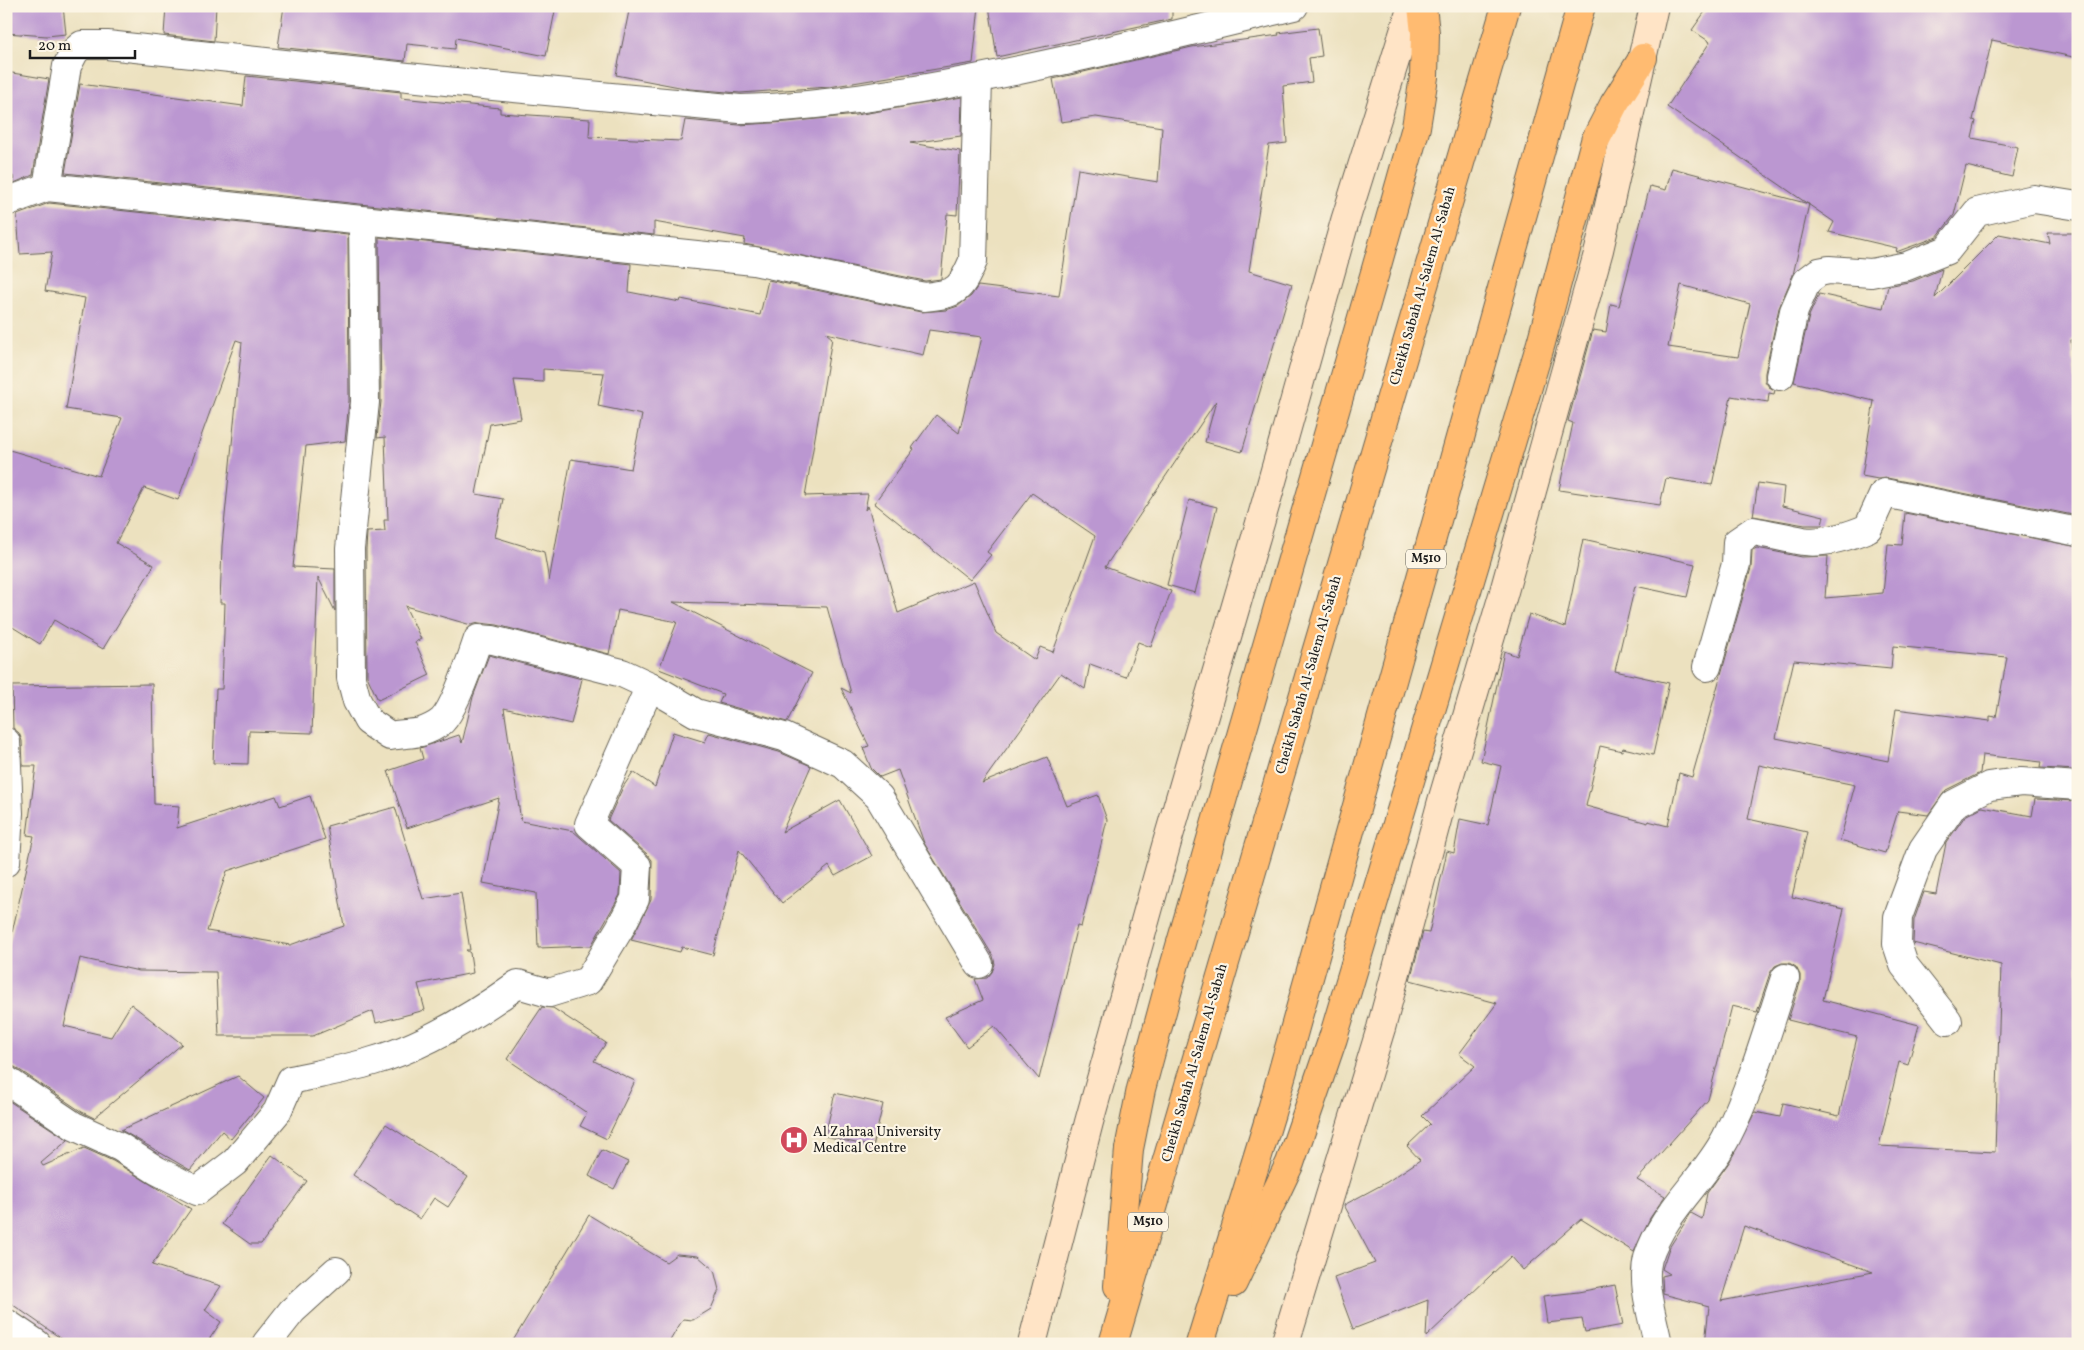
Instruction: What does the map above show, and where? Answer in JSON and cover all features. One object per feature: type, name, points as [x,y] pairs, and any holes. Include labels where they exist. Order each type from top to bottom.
[{"type":"highway","points":[[1113,1344],[1129,1150],[1141,1089],[1174,967],[1372,286],[1416,127],[1424,76],[1426,32],[1422,6]]},
{"type":"highway","name":"Cheikh Sabah Al-Salem Al-Sabah","points":[[1113,1344],[1506,6]]},
{"type":"highway","name":"M510","points":[[1200,1344],[1271,1113],[1582,6]]},
{"type":"highway","points":[[1205,1344],[1290,1163],[1313,1102],[1388,858],[1535,362],[1595,141],[1614,104],[1643,58]]},
{"type":"street","points":[[47,187],[67,66],[75,51],[82,45],[107,45],[493,86],[740,109],[780,108],[852,100],[978,79],[1294,6]]},
{"type":"street","points":[[1032,1344],[1089,1122],[1166,846],[1346,221],[1412,6]]},
{"type":"street","points":[[1285,1344],[1381,1028],[1442,801],[1503,595],[1594,269],[1654,6]]},
{"type":"street","points":[[6,202],[47,187],[754,261],[924,297],[949,294],[964,282],[973,261],[978,79]]},
{"type":"street","points":[[1780,376],[1794,311],[1807,281],[1819,272],[1829,270],[1871,273],[1907,266],[1947,250],[1977,212],[2034,200],[2078,206]]},
{"type":"street","points":[[363,221],[365,402],[350,549],[351,678],[357,701],[368,721],[390,736],[421,732],[442,720],[466,673],[478,639],[494,640],[622,673],[650,686],[696,712],[784,737],[843,764],[879,797],[979,964]]},
{"type":"street","points":[[1707,667],[1736,564],[1738,542],[1753,531],[1782,535],[1804,541],[1831,539],[1853,534],[1868,528],[1884,493],[2078,532]]},
{"type":"street","points":[[6,1080],[74,1126],[120,1147],[156,1170],[197,1192],[235,1162],[277,1112],[291,1080],[374,1061],[419,1042],[480,1011],[518,984],[549,993],[588,981],[635,899],[637,866],[589,824],[650,686]]},
{"type":"street","points":[[6,742],[9,813],[6,862]]},
{"type":"street","points":[[1948,1021],[1904,965],[1897,944],[1898,917],[1923,849],[1954,804],[1989,786],[2021,782],[2078,786]]},
{"type":"street","points":[[1658,1344],[1646,1282],[1648,1260],[1656,1237],[1670,1214],[1702,1177],[1726,1138],[1750,1081],[1785,978]]},
{"type":"street","points":[[266,1344],[292,1310],[336,1271]]},
{"type":"street","points":[[6,1323],[37,1344]]},
{"type":"building","points":[[6,6],[63,6],[66,34],[47,36],[6,33]]},
{"type":"building","points":[[166,6],[216,6],[214,41],[164,35]]},
{"type":"building","points":[[284,6],[556,6],[546,56],[456,38],[455,49],[407,44],[405,61],[278,47]]},
{"type":"building","points":[[630,6],[979,6],[973,63],[829,87],[740,93],[690,89],[616,75]]},
{"type":"building","points":[[989,6],[1172,6],[1172,19],[997,57]]},
{"type":"building","points":[[1709,6],[2065,6],[2078,9],[2078,58],[1992,40],[1973,120],[1976,121],[1972,138],[2018,147],[2012,177],[1966,166],[1954,215],[1937,237],[1896,252],[1897,248],[1829,232],[1834,222],[1667,107],[1710,42],[1692,30]]},
{"type":"building","points":[[1318,28],[1322,56],[1309,58],[1312,82],[1283,86],[1287,143],[1269,145],[1249,271],[1292,284],[1242,452],[1205,442],[1216,401],[1105,567],[1171,591],[1151,647],[1138,642],[1126,677],[1090,664],[1085,689],[1061,673],[982,783],[1047,757],[1067,806],[1098,795],[1107,820],[1081,927],[1077,926],[1039,1079],[994,1026],[967,1047],[945,1017],[983,1000],[975,979],[987,978],[992,972],[995,964],[993,956],[924,843],[898,770],[880,777],[871,768],[863,748],[869,746],[841,688],[851,693],[827,607],[673,602],[812,673],[787,722],[719,703],[723,694],[659,669],[677,622],[618,610],[609,654],[497,625],[479,623],[471,625],[405,606],[421,639],[415,642],[430,675],[378,700],[367,676],[366,550],[367,532],[385,531],[384,520],[388,520],[385,437],[377,438],[381,402],[379,237],[631,264],[629,292],[680,302],[681,299],[760,315],[768,280],[921,312],[946,310],[958,306],[971,296],[978,286],[1059,296],[1078,169],[1158,182],[1162,127],[1096,117],[1061,122],[1053,79],[1192,47],[1279,35],[1278,33]],"holes":[[[929,330],[982,337],[959,433],[936,415],[912,448],[914,449],[874,503],[970,580],[991,555],[987,552],[1032,493],[1095,536],[1053,652],[1040,647],[1035,660],[996,633],[974,581],[898,613],[868,506],[865,510],[868,494],[805,496],[832,338],[826,333],[923,355]],[[543,369],[604,373],[598,406],[642,415],[631,469],[571,459],[549,581],[544,552],[495,537],[503,499],[476,494],[490,424],[521,419],[514,380],[543,382]]]},
{"type":"building","points":[[6,72],[49,79],[33,175],[14,183],[13,176],[6,175]]},
{"type":"building","points":[[246,76],[401,92],[401,98],[500,108],[500,113],[590,119],[589,137],[681,141],[685,120],[739,125],[787,122],[856,115],[962,97],[961,136],[910,143],[960,151],[957,215],[947,214],[941,279],[925,281],[744,244],[745,238],[654,222],[654,235],[65,173],[80,84],[243,106]]},
{"type":"building","points":[[1672,168],[1809,204],[1793,275],[1779,308],[1765,373],[1765,381],[1769,387],[1775,390],[1774,394],[1769,393],[1768,402],[1731,396],[1712,485],[1666,478],[1660,505],[1559,490],[1573,423],[1568,421],[1593,330],[1606,332],[1611,304],[1619,306],[1650,186],[1666,190]],"holes":[[[1681,285],[1750,304],[1738,357],[1668,347]]]},
{"type":"building","points":[[49,203],[348,234],[349,401],[345,441],[306,446],[293,567],[335,569],[335,611],[318,577],[312,733],[249,731],[248,764],[213,763],[216,689],[222,689],[225,603],[220,603],[222,546],[242,342],[236,340],[178,500],[144,488],[116,543],[154,565],[103,649],[54,620],[40,644],[6,623],[6,449],[99,476],[122,418],[66,409],[85,298],[45,291],[52,252],[20,254],[17,215]]},
{"type":"building","points":[[2048,233],[2078,233],[2078,340],[2071,340],[2078,406],[2078,516],[1887,478],[1878,479],[1862,476],[1874,401],[1794,382],[1809,316],[1819,294],[1883,308],[1888,286],[1913,281],[1942,269],[1935,298],[1999,234],[2050,244]]},
{"type":"building","points":[[1758,483],[1784,487],[1782,506],[1824,516],[1822,525],[1805,525],[1753,516]]},
{"type":"building","points":[[1189,500],[1217,507],[1195,593],[1167,585]]},
{"type":"building","points":[[1905,513],[2078,547],[2078,770],[2040,768],[2041,762],[1982,755],[1980,773],[1946,790],[1928,815],[1898,811],[1885,853],[1840,840],[1855,785],[1759,765],[1748,819],[1807,832],[1792,897],[1844,909],[1823,1000],[1919,1025],[1908,1065],[1899,1062],[1879,1146],[1995,1152],[2001,965],[1913,943],[1914,920],[1924,892],[1936,894],[1946,843],[1965,816],[1982,807],[2032,816],[2035,799],[2078,801],[2078,1344],[1705,1344],[1709,1306],[1663,1294],[1662,1276],[1670,1274],[1662,1269],[1669,1248],[1691,1213],[1702,1219],[1707,1193],[1730,1161],[1755,1112],[1780,1117],[1783,1103],[1839,1116],[1857,1037],[1788,1020],[1800,983],[1800,975],[1796,967],[1789,963],[1775,966],[1770,973],[1757,1012],[1732,1006],[1708,1100],[1637,1180],[1665,1196],[1650,1218],[1634,1252],[1581,1219],[1523,1270],[1511,1256],[1426,1337],[1428,1300],[1353,1329],[1334,1278],[1375,1263],[1344,1205],[1387,1182],[1420,1160],[1407,1146],[1430,1124],[1422,1116],[1475,1066],[1459,1054],[1497,1003],[1410,980],[1423,932],[1429,933],[1447,851],[1454,853],[1460,819],[1488,825],[1501,766],[1481,761],[1504,651],[1517,656],[1529,614],[1565,627],[1583,539],[1695,564],[1687,597],[1635,586],[1615,671],[1669,683],[1653,755],[1623,748],[1622,751],[1600,746],[1586,806],[1648,823],[1648,821],[1668,826],[1679,773],[1692,777],[1751,568],[1752,550],[1757,548],[1802,557],[1828,556],[1825,598],[1883,593],[1888,544],[1902,545]],"holes":[[[1893,646],[2007,657],[1996,717],[1990,716],[1990,721],[1896,709],[1888,761],[1776,738],[1794,660],[1891,669]],[[1744,1226],[1873,1272],[1721,1301]]]},
{"type":"building","points":[[489,655],[582,679],[571,724],[504,708],[521,821],[573,831],[621,873],[620,895],[591,946],[538,948],[536,893],[483,883],[499,798],[407,828],[388,771],[423,759],[420,748],[459,735],[462,743],[473,697]]},
{"type":"building","points":[[152,684],[154,804],[179,806],[177,828],[276,796],[280,806],[310,796],[325,839],[227,871],[207,931],[290,945],[344,926],[327,826],[395,807],[423,899],[461,893],[470,950],[466,950],[470,953],[473,973],[418,984],[425,1010],[376,1023],[373,1011],[313,1036],[219,1036],[216,972],[139,971],[80,958],[64,1026],[111,1037],[131,1004],[182,1044],[94,1118],[15,1067],[6,1065],[6,959],[34,836],[27,835],[36,766],[23,766],[22,741],[19,733],[13,728],[12,686]]},
{"type":"building","points":[[673,732],[705,742],[709,733],[779,752],[811,766],[782,832],[840,800],[872,856],[835,876],[829,866],[782,903],[739,850],[713,955],[682,947],[680,952],[631,940],[651,900],[652,860],[608,820],[623,787],[633,772],[655,787]]},
{"type":"building","points":[[542,1007],[553,1008],[606,1043],[594,1061],[635,1081],[607,1139],[580,1126],[587,1113],[507,1059]]},
{"type":"building","points":[[238,1076],[264,1098],[231,1139],[222,1131],[190,1170],[121,1130]]},
{"type":"building","points":[[835,1093],[883,1104],[873,1147],[825,1136]]},
{"type":"building","points":[[6,1099],[68,1140],[41,1163],[43,1166],[84,1148],[113,1161],[191,1209],[152,1265],[221,1286],[205,1310],[221,1322],[206,1344],[69,1344],[6,1300]]},
{"type":"building","points":[[386,1124],[468,1177],[448,1207],[434,1198],[420,1219],[353,1175]]},
{"type":"building","points":[[602,1150],[628,1162],[614,1189],[589,1176]]},
{"type":"building","points":[[272,1155],[307,1181],[261,1244],[250,1244],[222,1224]]},
{"type":"building","points":[[589,1215],[666,1262],[677,1254],[698,1256],[714,1270],[719,1290],[711,1309],[693,1320],[683,1319],[668,1344],[511,1344]]},
{"type":"building","points":[[1615,1285],[1623,1325],[1585,1332],[1582,1319],[1547,1323],[1543,1296]]},
{"type":"place","name":"Al Zahraa University Medical Centre","points":[[794,1140]]}]
